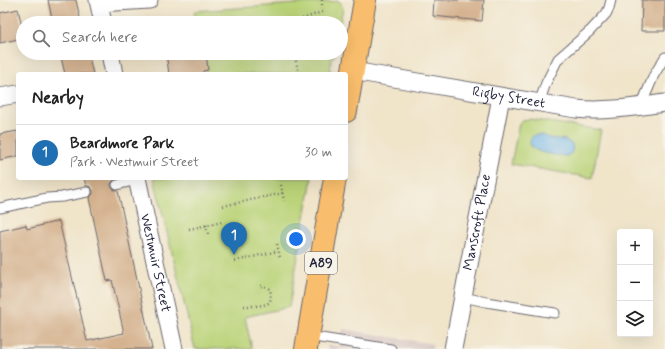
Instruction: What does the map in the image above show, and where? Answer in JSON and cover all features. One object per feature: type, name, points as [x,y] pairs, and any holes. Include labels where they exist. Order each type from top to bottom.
[{"type":"main road","points":[[348,100],[365,0]]},
{"type":"main road","name":"A89","points":[[307,343],[335,180]]},
{"type":"street","points":[[102,16],[99,2],[149,0]]},
{"type":"street","points":[[111,60],[114,72]]},
{"type":"street","name":"Rigby Street","points":[[353,71],[588,111],[665,103]]},
{"type":"street","points":[[0,97],[16,94]]},
{"type":"street","name":"Manscroft Place","points":[[453,349],[501,97]]},
{"type":"street","name":"Westmuir Street","points":[[137,180],[174,349]]},
{"type":"lane","points":[[539,103],[546,83],[558,59],[590,31],[606,14],[610,8],[611,0]]},
{"type":"lane","points":[[641,106],[654,75],[665,57]]},
{"type":"lane","points":[[117,185],[134,180]]},
{"type":"lane","points":[[0,208],[47,198],[62,197],[86,192]]},
{"type":"lane","points":[[463,297],[555,313]]},
{"type":"lane","points":[[307,343],[391,349]]},
{"type":"path","points":[[311,16],[322,12],[322,0]]},
{"type":"path","points":[[295,60],[298,72]]},
{"type":"path","points":[[281,185],[284,201]]},
{"type":"path","points":[[223,206],[283,193]]},
{"type":"path","points":[[189,229],[222,222]]},
{"type":"path","points":[[206,225],[208,234]]},
{"type":"path","points":[[277,244],[280,257]]},
{"type":"path","points":[[235,261],[278,251]]},
{"type":"path","points":[[244,306],[262,305],[270,302],[271,296],[269,288],[259,286]]},
{"type":"shaded area","points":[[343,329],[433,344],[432,349],[327,349],[328,345],[340,347]]},
{"type":"green space","points":[[339,1],[343,8],[341,16],[195,16],[194,11]]},
{"type":"green space","points":[[203,60],[332,60],[330,70],[332,72],[206,72]]},
{"type":"green space","points":[[529,119],[601,130],[592,178],[511,164],[519,123],[522,120]]},
{"type":"green space","points":[[154,180],[312,180],[289,307],[245,317],[252,349],[195,349]]},
{"type":"water","points":[[535,135],[543,135],[549,138],[566,140],[572,144],[572,152],[566,156],[539,151],[531,146],[530,142],[532,137]]},
{"type":"building","points":[[48,0],[76,0],[79,16],[51,16]]},
{"type":"building","points":[[434,0],[484,0],[482,21],[433,16]]},
{"type":"building","points":[[642,0],[665,0],[665,31],[641,31]]},
{"type":"building","points":[[18,9],[20,16],[16,16],[16,40],[0,43],[0,13]]},
{"type":"building","points":[[62,60],[90,60],[93,72],[65,72]]},
{"type":"building","points":[[167,60],[207,60],[208,70],[203,72],[169,72]]},
{"type":"building","points":[[16,131],[16,156],[0,160],[0,134]]},
{"type":"building","points":[[84,180],[114,180],[111,183],[111,186],[113,189],[118,191],[152,349],[0,349],[0,231],[26,225],[27,229],[59,221],[87,341],[124,333],[112,280],[107,281],[89,198],[93,194],[93,190],[89,186],[86,186]]},
{"type":"place","name":"Beardmore Park","points":[[234,255]]}]
